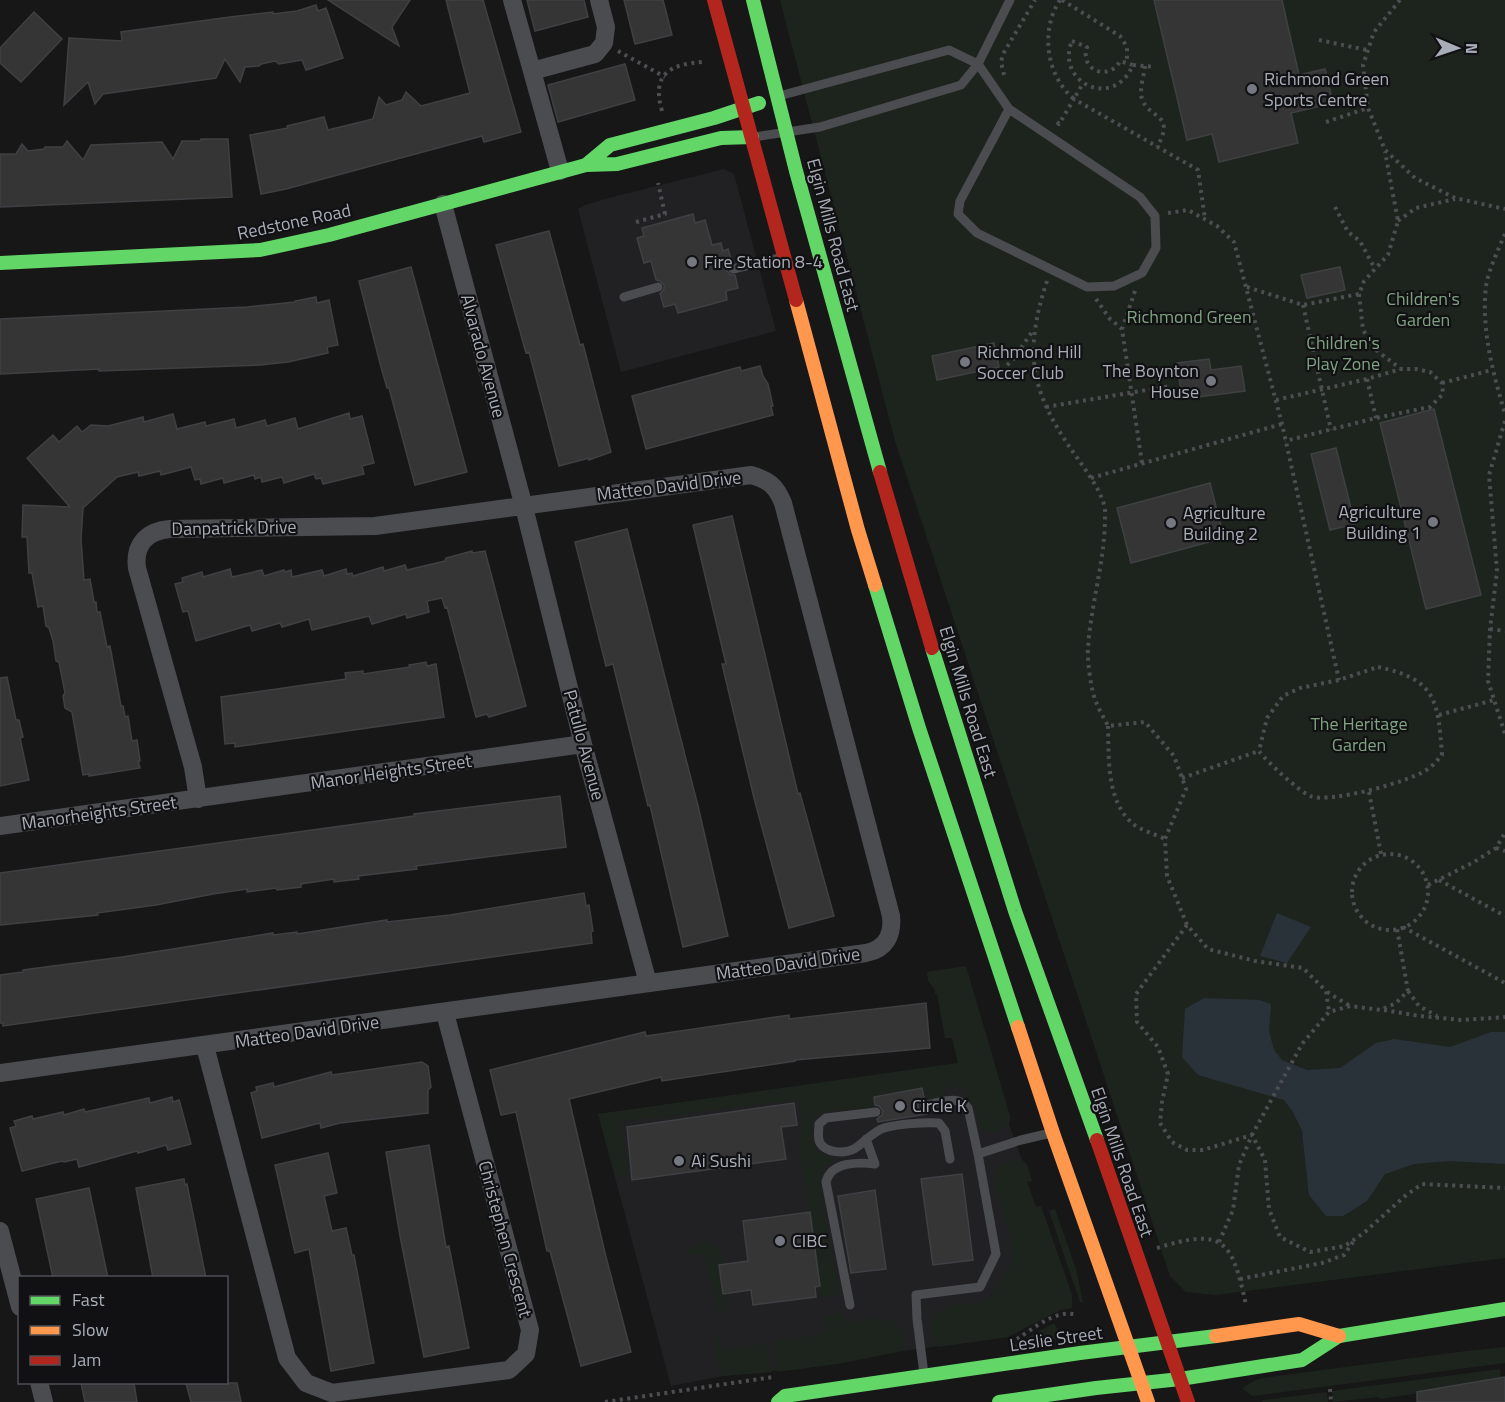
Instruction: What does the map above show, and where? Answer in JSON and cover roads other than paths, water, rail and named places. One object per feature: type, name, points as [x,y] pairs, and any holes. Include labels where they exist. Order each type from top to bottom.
[{"type":"main road","points":[[714,0],[858,530],[919,728],[1053,1133],[1148,1402]]},
{"type":"main road","name":"Elgin Mills Road East","points":[[753,0],[777,97],[891,510],[952,715],[1015,911],[1188,1402]]},
{"type":"main road","name":"Redstone Road","points":[[586,165],[610,145],[714,118],[777,97]]},
{"type":"main road","name":"Redstone Road","points":[[0,263],[260,250],[295,243],[586,165],[616,164],[721,138],[752,137]]},
{"type":"main road","name":"Leslie Street","points":[[999,1402],[1180,1380],[1302,1360],[1339,1336],[1505,1309]]},
{"type":"main road","name":"Leslie Street","points":[[778,1402],[785,1396],[1299,1324],[1339,1336]]},
{"type":"street","points":[[512,0],[560,171]]},
{"type":"street","points":[[532,71],[595,54],[604,43],[606,27],[599,0]]},
{"type":"street","name":"Alvarado Avenue","points":[[443,204],[524,507]]},
{"type":"street","name":"Matteo David Drive","points":[[0,1073],[445,1013],[875,951],[882,947],[892,928],[891,915],[783,503],[777,490],[768,482],[751,475],[552,501],[524,507]]},
{"type":"street","name":"Patullo Avenue","points":[[524,507],[583,744],[648,983]]},
{"type":"street","name":"Danpatrick Drive","points":[[198,799],[193,767],[137,568],[138,548],[148,536],[170,529],[375,526],[524,507]]},
{"type":"street","name":"Manor Heights Street","points":[[198,799],[583,744]]},
{"type":"street","name":"Manorheights Street","points":[[0,826],[198,799]]},
{"type":"street","name":"Christephen Crescent","points":[[205,1046],[287,1358],[306,1383],[332,1393],[509,1370],[526,1354],[530,1330],[445,1013]]},
{"type":"street","points":[[0,1231],[18,1299]]},
{"type":"street","points":[[39,1384],[44,1402]]},
{"type":"lane","points":[[752,137],[820,127],[961,85],[978,64],[1010,0]]},
{"type":"lane","points":[[777,97],[949,50],[978,64],[1009,109],[1140,197],[1155,216],[1156,248],[1142,273],[1114,286],[1087,286],[977,233],[958,214],[960,201],[1009,109]]},
{"type":"lane","points":[[733,269],[783,257]]},
{"type":"lane","points":[[624,297],[658,287]]},
{"type":"lane","points":[[924,1376],[916,1295],[980,1287],[996,1254],[969,1108],[958,1100],[925,1105]]},
{"type":"lane","points":[[876,1112],[826,1118],[819,1124],[820,1143],[826,1149],[839,1152],[852,1150],[883,1128],[930,1122],[939,1124],[945,1131],[950,1159]]},
{"type":"lane","points":[[978,1154],[1021,1140],[1053,1133]]},
{"type":"lane","points":[[850,1305],[826,1182],[828,1174],[837,1167],[875,1164],[866,1139]]},
{"type":"place","name":"Richmond Green Sports Centre","points":[[1252,89]]},
{"type":"place","name":"Fire Station 8-4","points":[[692,262]]},
{"type":"place","name":"Richmond Hill Soccer Club","points":[[965,362]]},
{"type":"place","name":"The Boynton House","points":[[1211,381]]},
{"type":"place","name":"Agriculture Building 1","points":[[1433,522]]},
{"type":"place","name":"Agriculture Building 2","points":[[1171,523]]},
{"type":"place","name":"Circle K","points":[[900,1106]]},
{"type":"place","name":"Ai Sushi","points":[[679,1161]]},
{"type":"place","name":"CIBC","points":[[780,1241]]},
{"type":"park label","name":"Children's Garden","points":[[1423,309]]},
{"type":"park label","name":"Richmond Green","points":[[1189,317]]},
{"type":"park label","name":"Children's Play Zone","points":[[1343,353]]},
{"type":"park label","name":"The Heritage Garden","points":[[1359,734]]}]
